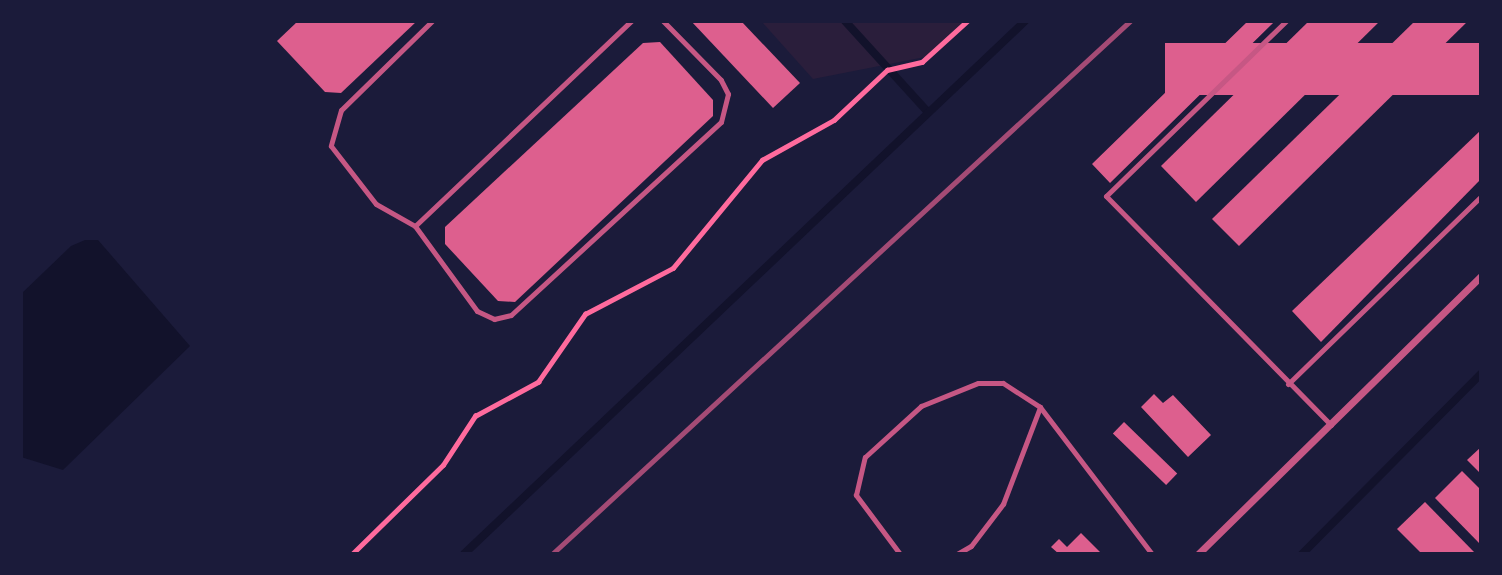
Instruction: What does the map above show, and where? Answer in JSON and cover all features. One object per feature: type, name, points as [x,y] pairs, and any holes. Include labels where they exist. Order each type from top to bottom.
[{"type":"street","points":[[1198,554],[1481,276]]},
{"type":"lane","points":[[432,21],[341,110],[331,146],[376,204],[415,226],[477,311],[494,319],[510,315],[721,122],[729,94],[721,80],[663,21]]},
{"type":"lane","points":[[415,226],[631,21]]},
{"type":"lane","points":[[1286,21],[1106,196],[1331,425]]},
{"type":"lane","points":[[1288,384],[1481,196]]},
{"type":"lane","points":[[900,554],[856,495],[865,457],[921,406],[949,390],[1003,383],[1040,407],[1152,554]]},
{"type":"lane","points":[[957,554],[1003,504],[1040,407]]},
{"type":"path","points":[[352,554],[443,466],[475,416],[538,382],[585,314],[673,268],[762,160],[834,120],[887,71],[922,62],[967,21]]},
{"type":"shaded area","points":[[761,21],[964,21],[925,57],[813,79]]},
{"type":"shaded area","points":[[85,240],[98,240],[190,346],[63,470],[21,457],[21,294],[71,246]]},
{"type":"building","points":[[298,21],[417,21],[341,93],[325,92],[277,41]]},
{"type":"building","points":[[691,21],[741,21],[800,83],[773,108]]},
{"type":"building","points":[[1248,21],[1275,21],[1110,183],[1092,164],[1207,52],[1211,57]]},
{"type":"building","points":[[1309,21],[1380,21],[1196,202],[1161,166]]},
{"type":"building","points":[[1415,21],[1468,21],[1239,246],[1212,219]]},
{"type":"building","points":[[660,42],[713,100],[713,116],[515,302],[498,301],[445,244],[445,227],[643,43]]},
{"type":"building","points":[[1165,43],[1481,43],[1481,95],[1165,95]]},
{"type":"building","points":[[1481,130],[1481,179],[1321,342],[1292,311]]},
{"type":"building","points":[[1154,394],[1163,403],[1173,395],[1211,435],[1188,457],[1141,407]]},
{"type":"building","points":[[1124,422],[1177,473],[1166,485],[1113,434]]},
{"type":"building","points":[[1481,447],[1481,474],[1467,460]]},
{"type":"building","points":[[1462,471],[1481,490],[1481,545],[1435,498]]},
{"type":"building","points":[[1425,502],[1476,554],[1422,554],[1397,529]]},
{"type":"building","points":[[1081,533],[1102,554],[1059,554],[1051,547],[1059,539],[1067,547]]},
{"type":"waterway","points":[[845,21],[927,111]]},
{"type":"waterway","points":[[464,554],[1025,21]]},
{"type":"waterway","points":[[1302,554],[1481,374]]},
{"type":"railway","points":[[552,554],[1130,21]]}]
